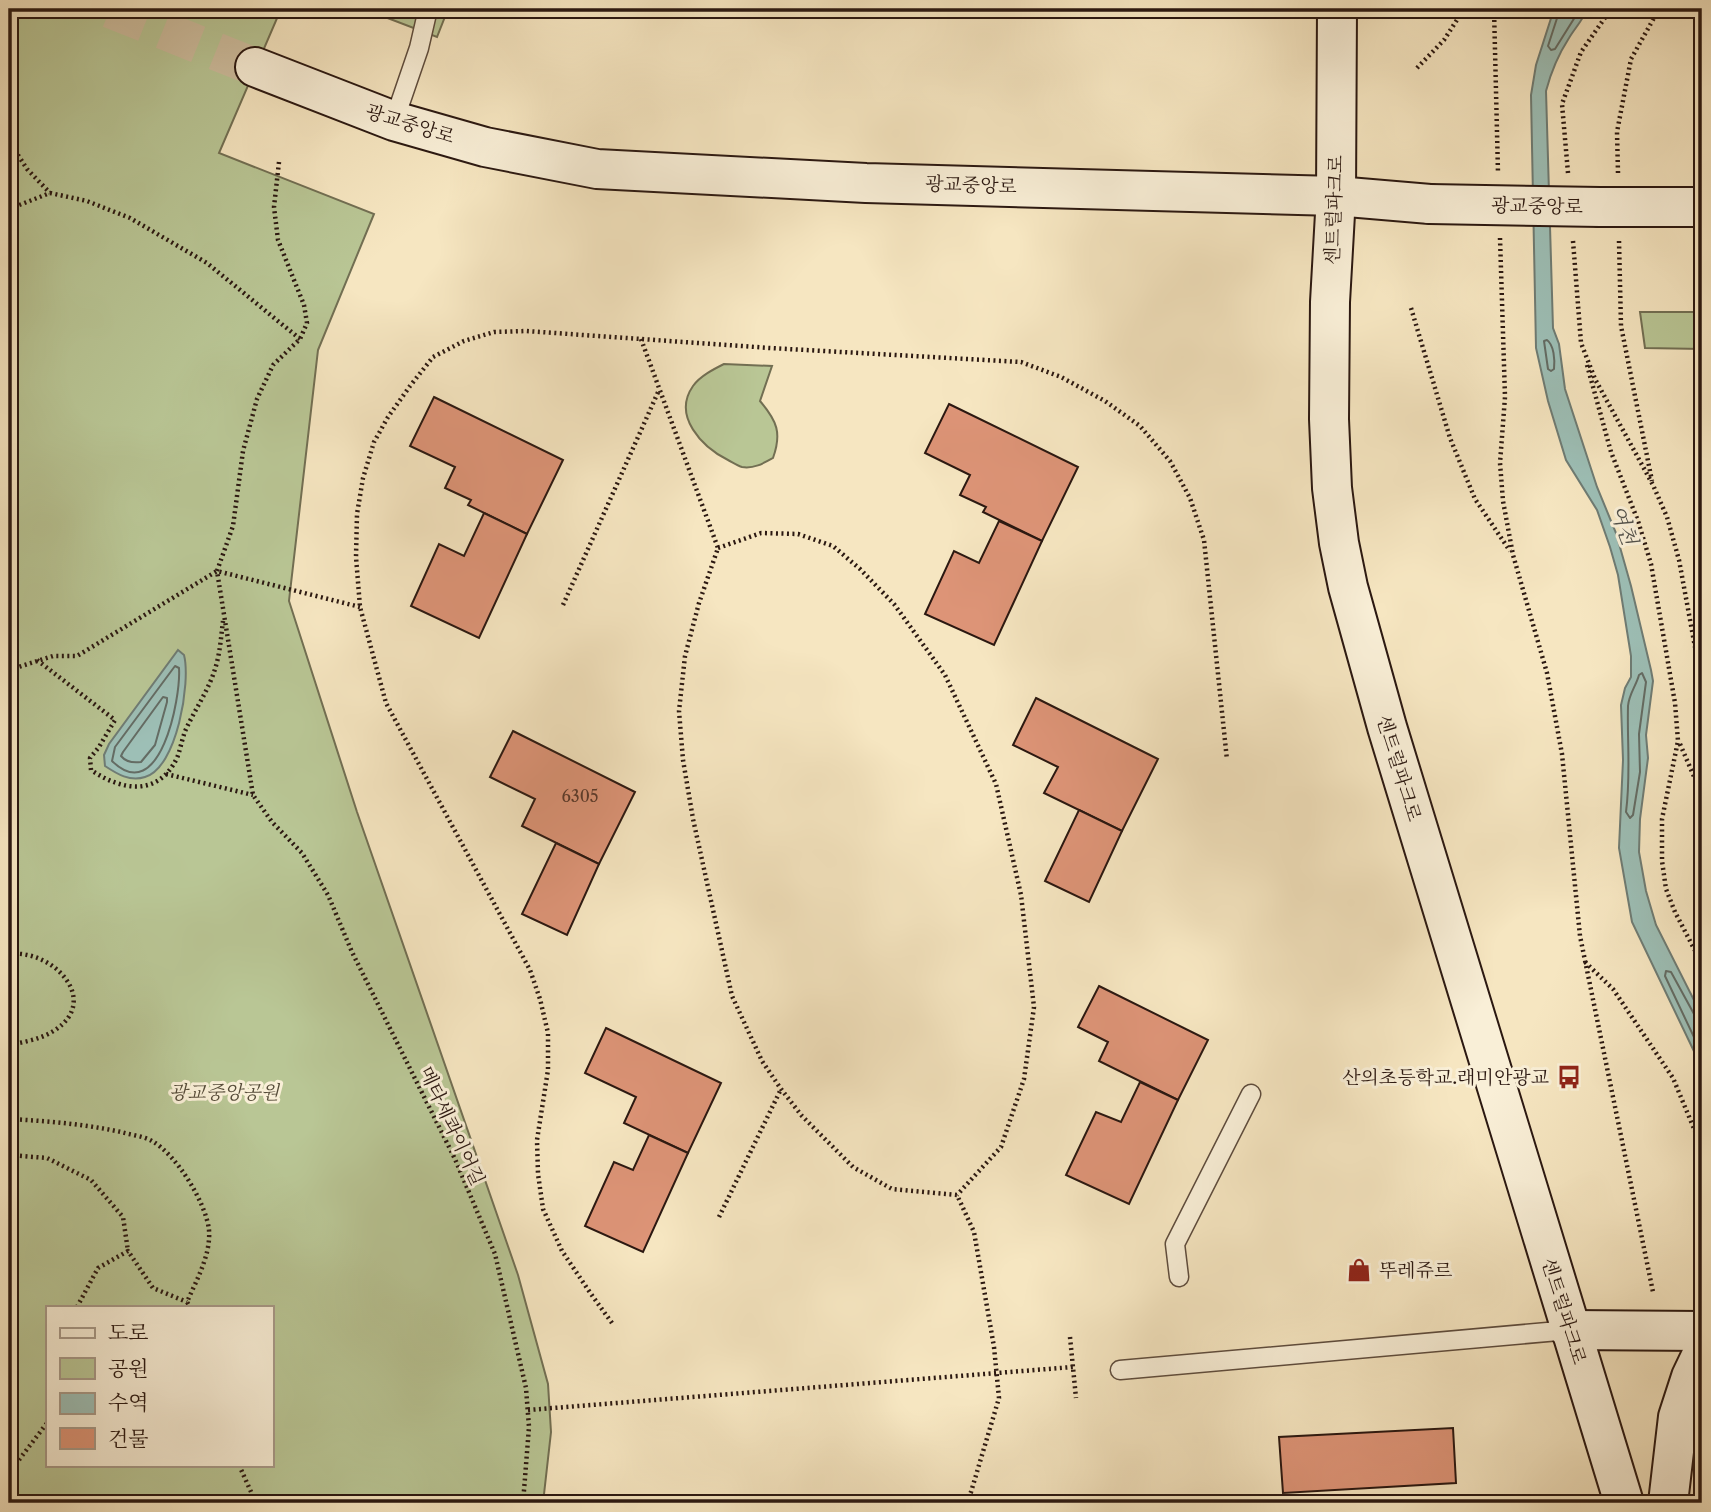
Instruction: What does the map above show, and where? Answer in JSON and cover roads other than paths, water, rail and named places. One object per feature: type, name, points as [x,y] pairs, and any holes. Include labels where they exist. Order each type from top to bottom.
[{"type":"street","name":"센트럴파크로","points":[[1337,9],[1336,196],[1330,302],[1329,419],[1332,488],[1339,543],[1348,587],[1387,727],[1624,1503]]},
{"type":"street","name":"광교중앙로","points":[[255,67],[394,121],[485,147],[597,169],[866,183],[1336,196],[1430,204],[1702,207]]},
{"type":"street","points":[[1570,1330],[1702,1331]]},
{"type":"street","points":[[1668,1503],[1678,1417],[1702,1354]]},
{"type":"lane","points":[[394,121],[419,48],[428,9]]},
{"type":"lane","points":[[1179,1278],[1175,1244],[1251,1094]]},
{"type":"lane","points":[[1120,1370],[1570,1330]]},
{"type":"water","points":[[1554,9],[1587,9],[1558,57],[1546,91],[1553,328],[1559,344],[1565,389],[1597,487],[1616,533],[1651,670],[1653,681],[1646,735],[1648,758],[1640,819],[1639,852],[1656,925],[1702,1016],[1702,1068],[1632,922],[1619,848],[1623,760],[1621,705],[1631,677],[1631,656],[1618,575],[1597,510],[1566,460],[1548,401],[1536,348],[1531,95],[1536,65]]},
{"type":"water","points":[[178,650],[184,655],[186,668],[183,703],[166,758],[156,770],[145,777],[134,779],[119,774],[105,766],[104,755],[109,744]]},
{"type":"tunnel","points":[[110,9],[255,67]]},
{"type":"place","name":"산의초등학교.래미안광교","points":[[1569,1077]]},
{"type":"place","name":"뚜레쥬르","points":[[1359,1270]]},
{"type":"water label","name":"여천","points":[[1624,525]]},
{"type":"park label","name":"광교중앙공원","points":[[224,1092]]}]
